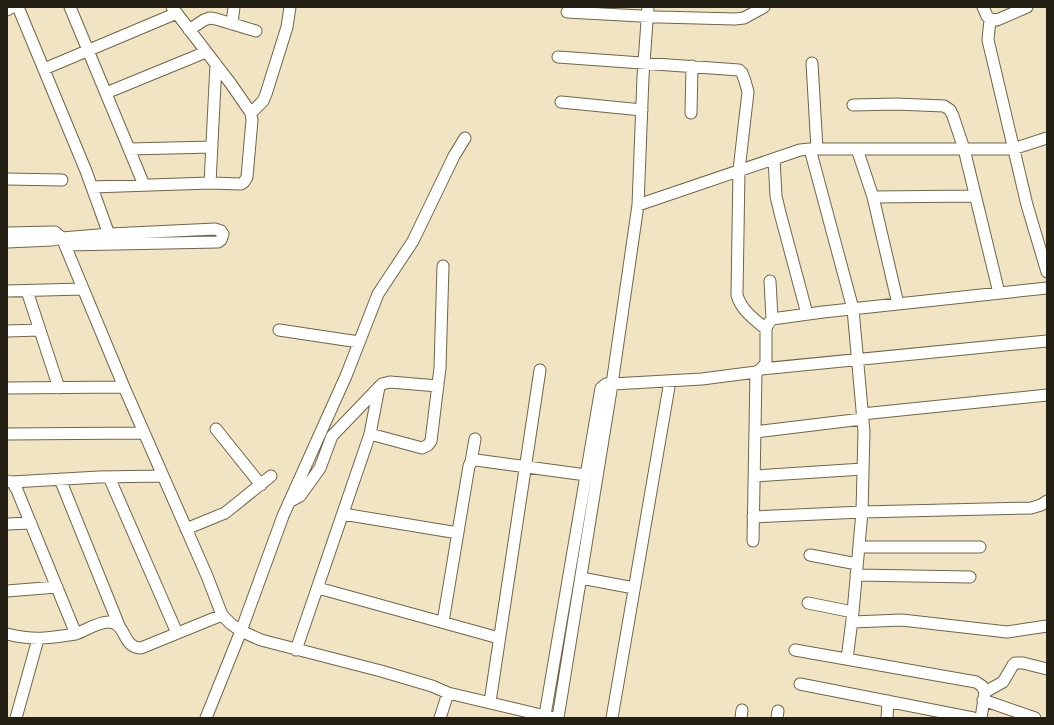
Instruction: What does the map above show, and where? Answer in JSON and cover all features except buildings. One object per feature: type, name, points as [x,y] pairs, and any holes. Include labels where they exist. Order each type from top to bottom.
[{"type":"street","points":[[7,10],[12,7]]},
{"type":"street","points":[[18,7],[92,187],[111,239]]},
{"type":"street","points":[[70,7],[144,185]]},
{"type":"street","points":[[232,24],[234,7]]},
{"type":"street","points":[[251,113],[263,101],[266,94],[287,27],[290,7]]},
{"type":"street","points":[[567,12],[647,12],[735,19],[744,18],[764,7]]},
{"type":"street","points":[[983,7],[990,20],[988,40],[1013,149],[1027,205],[1043,249],[1047,272]]},
{"type":"street","points":[[990,20],[998,20],[1028,7]]},
{"type":"street","points":[[44,69],[174,10],[216,64],[251,113],[252,120],[247,177],[241,184],[210,183],[92,187]]},
{"type":"street","points":[[558,718],[612,384],[638,205],[647,12]]},
{"type":"street","points":[[190,30],[210,18],[256,31]]},
{"type":"street","points":[[106,93],[206,52]]},
{"type":"street","points":[[558,57],[739,70],[742,73],[748,92],[740,170],[737,294],[738,300],[746,312],[766,329]]},
{"type":"street","points":[[812,62],[814,149],[853,309],[864,432],[862,512],[853,617],[847,659]]},
{"type":"street","points":[[210,183],[216,64]]},
{"type":"street","points":[[691,113],[692,66]]},
{"type":"street","points":[[561,102],[642,110]]},
{"type":"street","points":[[853,106],[896,104],[944,106],[950,110],[964,149],[999,293]]},
{"type":"street","points":[[206,718],[241,631],[283,516],[346,376],[378,294],[413,241],[454,156],[465,138]]},
{"type":"street","points":[[638,205],[800,150],[1013,149],[1047,138]]},
{"type":"street","points":[[128,149],[212,147]]},
{"type":"street","points":[[857,149],[872,197],[898,304]]},
{"type":"street","points":[[774,159],[776,196],[806,314]]},
{"type":"street","points":[[7,179],[62,180]]},
{"type":"street","points":[[872,197],[976,196]]},
{"type":"street","points":[[7,242],[111,239],[215,229],[221,231],[223,234],[221,240],[218,242],[111,239]]},
{"type":"street","points":[[7,233],[55,232],[64,241],[124,387],[207,576],[222,615],[231,624],[241,631],[261,640],[381,671],[432,686],[448,693],[549,717],[562,612],[601,388],[606,384],[702,379],[857,360],[1047,341]]},
{"type":"street","points":[[370,434],[422,448],[428,445],[431,441],[440,368],[443,266]]},
{"type":"street","points":[[752,541],[755,476],[755,432],[759,371],[766,363],[766,329],[772,319],[770,281]]},
{"type":"street","points":[[772,319],[1047,288]]},
{"type":"street","points":[[7,291],[83,289]]},
{"type":"street","points":[[27,291],[59,388]]},
{"type":"street","points":[[7,331],[40,330]]},
{"type":"street","points":[[279,330],[359,342]]},
{"type":"street","points":[[490,702],[540,370]]},
{"type":"street","points":[[612,718],[670,381]]},
{"type":"street","points":[[289,502],[300,496],[320,468],[332,436],[378,387],[382,384],[390,382],[438,386]]},
{"type":"street","points":[[7,388],[124,387]]},
{"type":"street","points":[[296,650],[370,434],[378,387]]},
{"type":"street","points":[[755,432],[862,416],[1047,395]]},
{"type":"street","points":[[216,430],[261,485]]},
{"type":"street","points":[[7,434],[144,433]]},
{"type":"street","points":[[443,622],[469,466],[475,439]]},
{"type":"street","points":[[471,462],[476,460],[586,475]]},
{"type":"street","points":[[755,476],[863,469]]},
{"type":"street","points":[[9,481],[163,476]]},
{"type":"street","points":[[186,529],[225,513],[271,476]]},
{"type":"street","points":[[109,477],[177,633]]},
{"type":"street","points":[[60,479],[120,628],[130,644],[135,648],[141,648],[222,615]]},
{"type":"street","points":[[9,481],[17,490],[76,634]]},
{"type":"street","points":[[753,517],[862,512],[1032,508],[1047,501]]},
{"type":"street","points":[[343,514],[458,533]]},
{"type":"street","points":[[7,524],[31,523]]},
{"type":"street","points":[[859,547],[980,547]]},
{"type":"street","points":[[810,556],[857,569],[970,577]]},
{"type":"street","points":[[581,578],[634,588]]},
{"type":"street","points":[[7,591],[58,587]]},
{"type":"street","points":[[318,588],[499,638]]},
{"type":"street","points":[[808,603],[853,617],[902,620],[1007,632],[1047,626]]},
{"type":"street","points":[[562,612],[575,615]]},
{"type":"street","points":[[7,634],[23,638],[38,639],[76,634],[108,622],[115,623],[120,628]]},
{"type":"street","points":[[16,718],[38,639]]},
{"type":"street","points":[[795,650],[976,682],[982,686],[984,696],[980,718]]},
{"type":"street","points":[[984,696],[1003,682],[1012,665],[1015,663],[1023,663],[1047,670]]},
{"type":"street","points":[[800,684],[888,701],[931,714],[973,718]]},
{"type":"street","points":[[440,718],[448,693]]},
{"type":"street","points":[[984,696],[1034,718]]},
{"type":"street","points":[[887,718],[888,701]]}]
